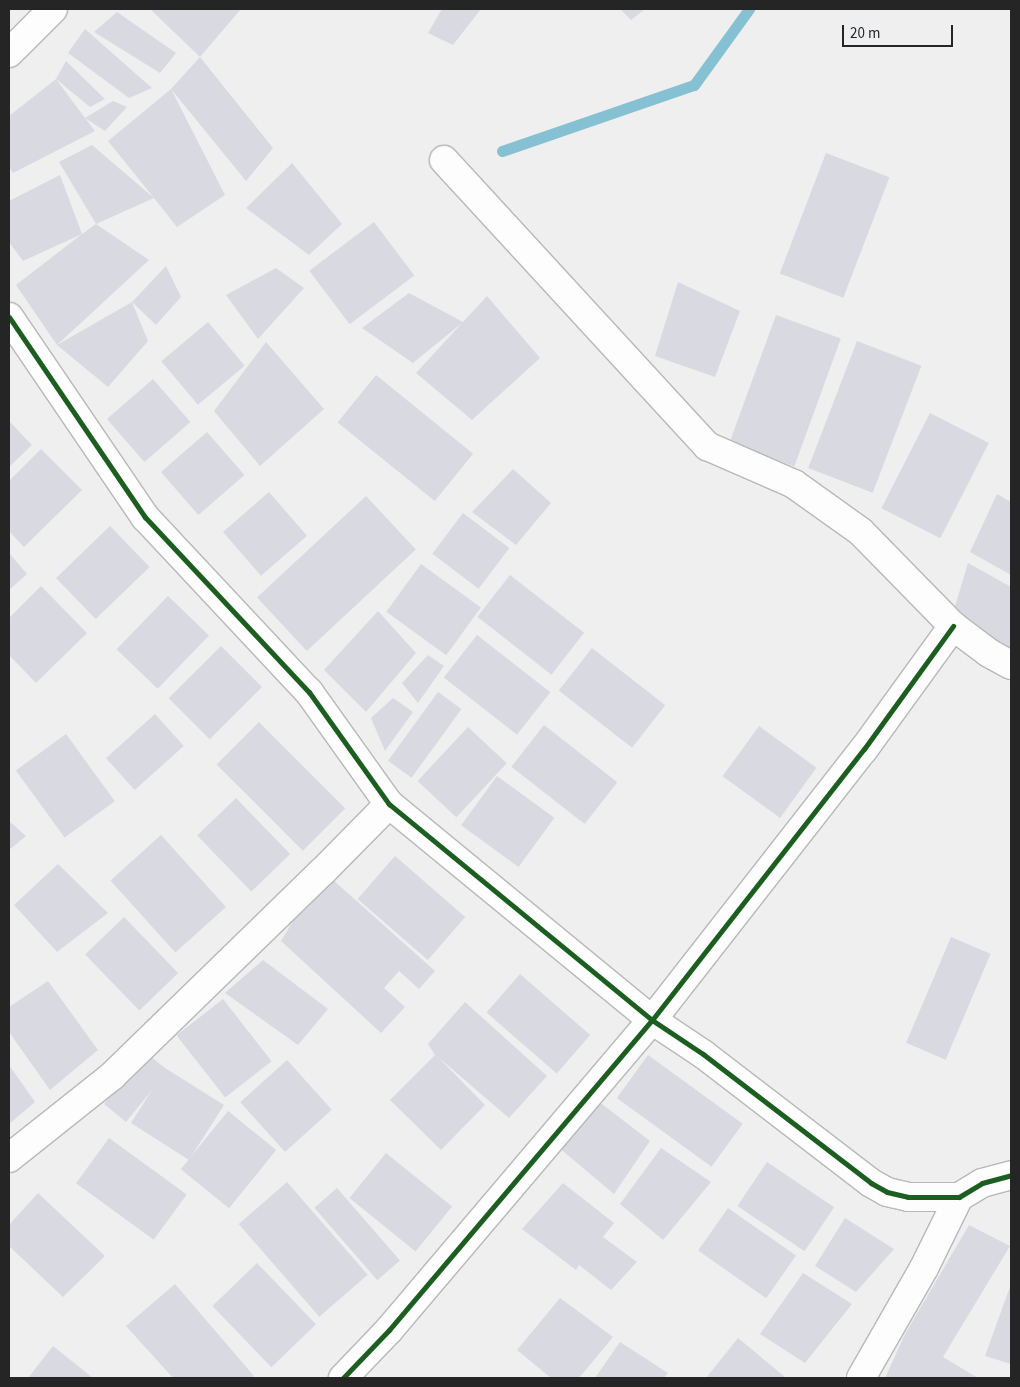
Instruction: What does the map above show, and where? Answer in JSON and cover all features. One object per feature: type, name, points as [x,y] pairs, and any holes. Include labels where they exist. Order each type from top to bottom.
[{"type":"street","points":[[9,52],[54,9]]},
{"type":"street","points":[[444,160],[708,446],[794,484],[861,532],[953,626],[989,653],[1011,665]]},
{"type":"street","points":[[9,317],[145,517],[309,692],[389,804],[652,1020],[703,1054],[871,1183],[887,1192],[908,1197],[958,1197],[982,1183],[1011,1175]]},
{"type":"street","points":[[343,1378],[389,1330],[652,1020],[864,749],[953,626]]},
{"type":"street","points":[[9,1158],[112,1076],[323,871],[389,804]]},
{"type":"street","points":[[861,1378],[924,1268],[958,1197]]},
{"type":"building","points":[[150,9],[241,9],[200,57]]},
{"type":"building","points":[[442,9],[481,9],[453,45],[428,33]]},
{"type":"building","points":[[620,9],[645,9],[631,20]]},
{"type":"building","points":[[117,12],[176,53],[160,73],[94,32]]},
{"type":"building","points":[[85,29],[152,88],[129,98],[68,53]]},
{"type":"building","points":[[200,57],[273,148],[246,181],[171,89]]},
{"type":"building","points":[[66,61],[105,99],[90,107],[56,79]]},
{"type":"building","points":[[56,79],[95,131],[13,173],[9,167],[9,116]]},
{"type":"building","points":[[171,89],[225,195],[177,227],[108,141]]},
{"type":"building","points":[[113,101],[127,107],[105,131],[85,118]]},
{"type":"building","points":[[92,145],[154,198],[96,224],[59,162]]},
{"type":"building","points":[[826,153],[889,177],[843,298],[780,273]]},
{"type":"building","points":[[292,163],[342,224],[309,255],[246,208]]},
{"type":"building","points":[[60,175],[82,234],[23,261],[9,242],[9,201]]},
{"type":"building","points":[[374,222],[414,276],[350,324],[309,271]]},
{"type":"building","points":[[96,224],[149,260],[57,345],[16,285]]},
{"type":"building","points":[[166,266],[181,297],[156,325],[132,302]]},
{"type":"building","points":[[276,268],[304,288],[258,339],[226,295]]},
{"type":"building","points":[[678,282],[740,311],[715,377],[655,356]]},
{"type":"building","points":[[409,293],[463,322],[487,296],[540,358],[472,420],[416,373],[462,323],[413,363],[362,328]]},
{"type":"building","points":[[132,302],[148,341],[108,387],[57,345]]},
{"type":"building","points":[[776,315],[841,339],[794,466],[729,443]]},
{"type":"building","points":[[208,322],[245,366],[198,405],[161,361]]},
{"type":"building","points":[[857,341],[921,366],[873,493],[808,468]]},
{"type":"building","points":[[266,342],[324,409],[260,466],[214,411]]},
{"type":"building","points":[[376,375],[473,454],[435,501],[338,422]]},
{"type":"building","points":[[153,379],[190,422],[144,462],[107,419]]},
{"type":"building","points":[[930,413],[989,443],[940,538],[881,508]]},
{"type":"building","points":[[9,421],[32,445],[9,467]]},
{"type":"building","points":[[207,432],[244,475],[198,515],[161,472]]},
{"type":"building","points":[[41,449],[82,490],[24,547],[9,531],[9,481]]},
{"type":"building","points":[[513,469],[551,503],[516,545],[472,512]]},
{"type":"building","points":[[269,492],[307,536],[261,576],[223,532]]},
{"type":"building","points":[[997,494],[1011,502],[1011,575],[970,552]]},
{"type":"building","points":[[366,496],[416,549],[307,651],[257,598]]},
{"type":"building","points":[[463,513],[509,548],[479,589],[432,554]]},
{"type":"building","points":[[110,526],[150,567],[96,619],[56,578]]},
{"type":"building","points":[[9,553],[27,574],[9,590]]},
{"type":"building","points":[[968,563],[1011,587],[1011,654],[953,613]]},
{"type":"building","points":[[421,564],[481,607],[446,655],[386,612]]},
{"type":"building","points":[[510,575],[584,633],[551,675],[477,617]]},
{"type":"building","points":[[41,586],[87,633],[36,683],[9,655],[9,618]]},
{"type":"building","points":[[168,596],[209,636],[158,689],[117,649]]},
{"type":"building","points":[[378,611],[416,653],[366,712],[324,670]]},
{"type":"building","points":[[477,635],[550,692],[517,735],[444,678]]},
{"type":"building","points":[[221,646],[262,687],[210,739],[169,698]]},
{"type":"building","points":[[592,648],[665,705],[632,748],[559,691]]},
{"type":"building","points":[[428,655],[444,666],[418,703],[402,683]]},
{"type":"building","points":[[438,692],[461,709],[411,778],[388,761]]},
{"type":"building","points":[[393,698],[413,712],[385,751],[371,718]]},
{"type":"building","points":[[155,714],[184,746],[135,790],[106,758]]},
{"type":"building","points":[[259,722],[345,808],[303,851],[217,764]]},
{"type":"building","points":[[544,725],[617,782],[585,824],[511,767]]},
{"type":"building","points":[[759,726],[816,768],[780,818],[723,776]]},
{"type":"building","points":[[468,727],[507,763],[456,817],[418,781]]},
{"type":"building","points":[[66,734],[115,801],[65,838],[16,770]]},
{"type":"building","points":[[497,776],[554,818],[519,867],[461,825]]},
{"type":"building","points":[[236,798],[290,854],[251,892],[197,836]]},
{"type":"building","points":[[9,821],[26,836],[9,850]]},
{"type":"building","points":[[161,835],[226,907],[175,953],[110,881]]},
{"type":"building","points":[[395,856],[465,917],[428,960],[358,899]]},
{"type":"building","points":[[58,864],[108,913],[57,952],[14,905]]},
{"type":"building","points":[[323,871],[435,971],[419,989],[399,971],[384,988],[405,1007],[381,1033],[281,941]]},
{"type":"building","points":[[124,917],[178,973],[139,1011],[85,955]]},
{"type":"building","points":[[951,937],[991,954],[946,1060],[906,1043]]},
{"type":"building","points":[[263,960],[328,1009],[298,1045],[225,993]]},
{"type":"building","points":[[520,974],[590,1035],[557,1074],[487,1012]]},
{"type":"building","points":[[48,981],[98,1050],[50,1090],[9,1032],[9,1007]]},
{"type":"building","points":[[223,999],[272,1061],[225,1098],[177,1035]]},
{"type":"building","points":[[465,1002],[547,1076],[509,1118],[438,1057],[485,1105],[441,1150],[390,1100],[435,1055],[428,1044]]},
{"type":"building","points":[[145,1052],[165,1068],[224,1105],[189,1160],[131,1123],[152,1090],[126,1122],[104,1104]]},
{"type":"building","points":[[648,1055],[743,1124],[712,1167],[617,1098]]},
{"type":"building","points":[[287,1060],[332,1110],[285,1152],[240,1102]]},
{"type":"building","points":[[9,1065],[35,1102],[9,1124]]},
{"type":"building","points":[[598,1101],[650,1141],[614,1194],[558,1147]]},
{"type":"building","points":[[228,1111],[276,1150],[229,1208],[181,1169]]},
{"type":"building","points":[[109,1138],[187,1194],[154,1240],[76,1183]]},
{"type":"building","points":[[661,1148],[711,1182],[663,1240],[620,1204]]},
{"type":"building","points":[[386,1153],[452,1206],[416,1252],[349,1198]]},
{"type":"building","points":[[767,1162],[834,1207],[805,1251],[737,1206]]},
{"type":"building","points":[[287,1182],[368,1275],[319,1317],[239,1224]]},
{"type":"building","points":[[563,1183],[614,1223],[603,1237],[637,1262],[611,1290],[579,1265],[576,1270],[522,1229]]},
{"type":"building","points":[[337,1188],[400,1260],[377,1280],[314,1208]]},
{"type":"building","points":[[38,1193],[105,1256],[63,1297],[9,1246],[9,1225]]},
{"type":"building","points":[[728,1208],[796,1256],[766,1298],[698,1251]]},
{"type":"building","points":[[845,1218],[894,1249],[856,1292],[815,1266]]},
{"type":"building","points":[[969,1225],[1010,1246],[943,1357],[978,1378],[885,1378],[905,1334]]},
{"type":"building","points":[[257,1263],[316,1324],[271,1367],[212,1306]]},
{"type":"building","points":[[803,1273],[852,1304],[805,1363],[760,1334]]},
{"type":"building","points":[[175,1284],[254,1376],[252,1378],[173,1378],[126,1326]]},
{"type":"building","points":[[1011,1284],[1011,1364],[985,1356]]},
{"type":"building","points":[[560,1298],[613,1337],[579,1378],[551,1378],[517,1350]]},
{"type":"building","points":[[738,1338],[785,1377],[706,1378]]},
{"type":"building","points":[[620,1342],[668,1373],[664,1378],[595,1378]]},
{"type":"building","points":[[53,1346],[93,1378],[28,1378]]},
{"type":"waterway","points":[[502,151],[694,85],[749,9]]},
{"type":"cycle path","points":[[9,317],[145,517],[309,692],[389,804],[652,1020],[703,1054],[871,1183],[887,1192],[908,1197],[959,1197],[982,1183],[1011,1175]]},
{"type":"cycle path","points":[[343,1378],[389,1330],[652,1020],[864,749],[953,626]]}]
